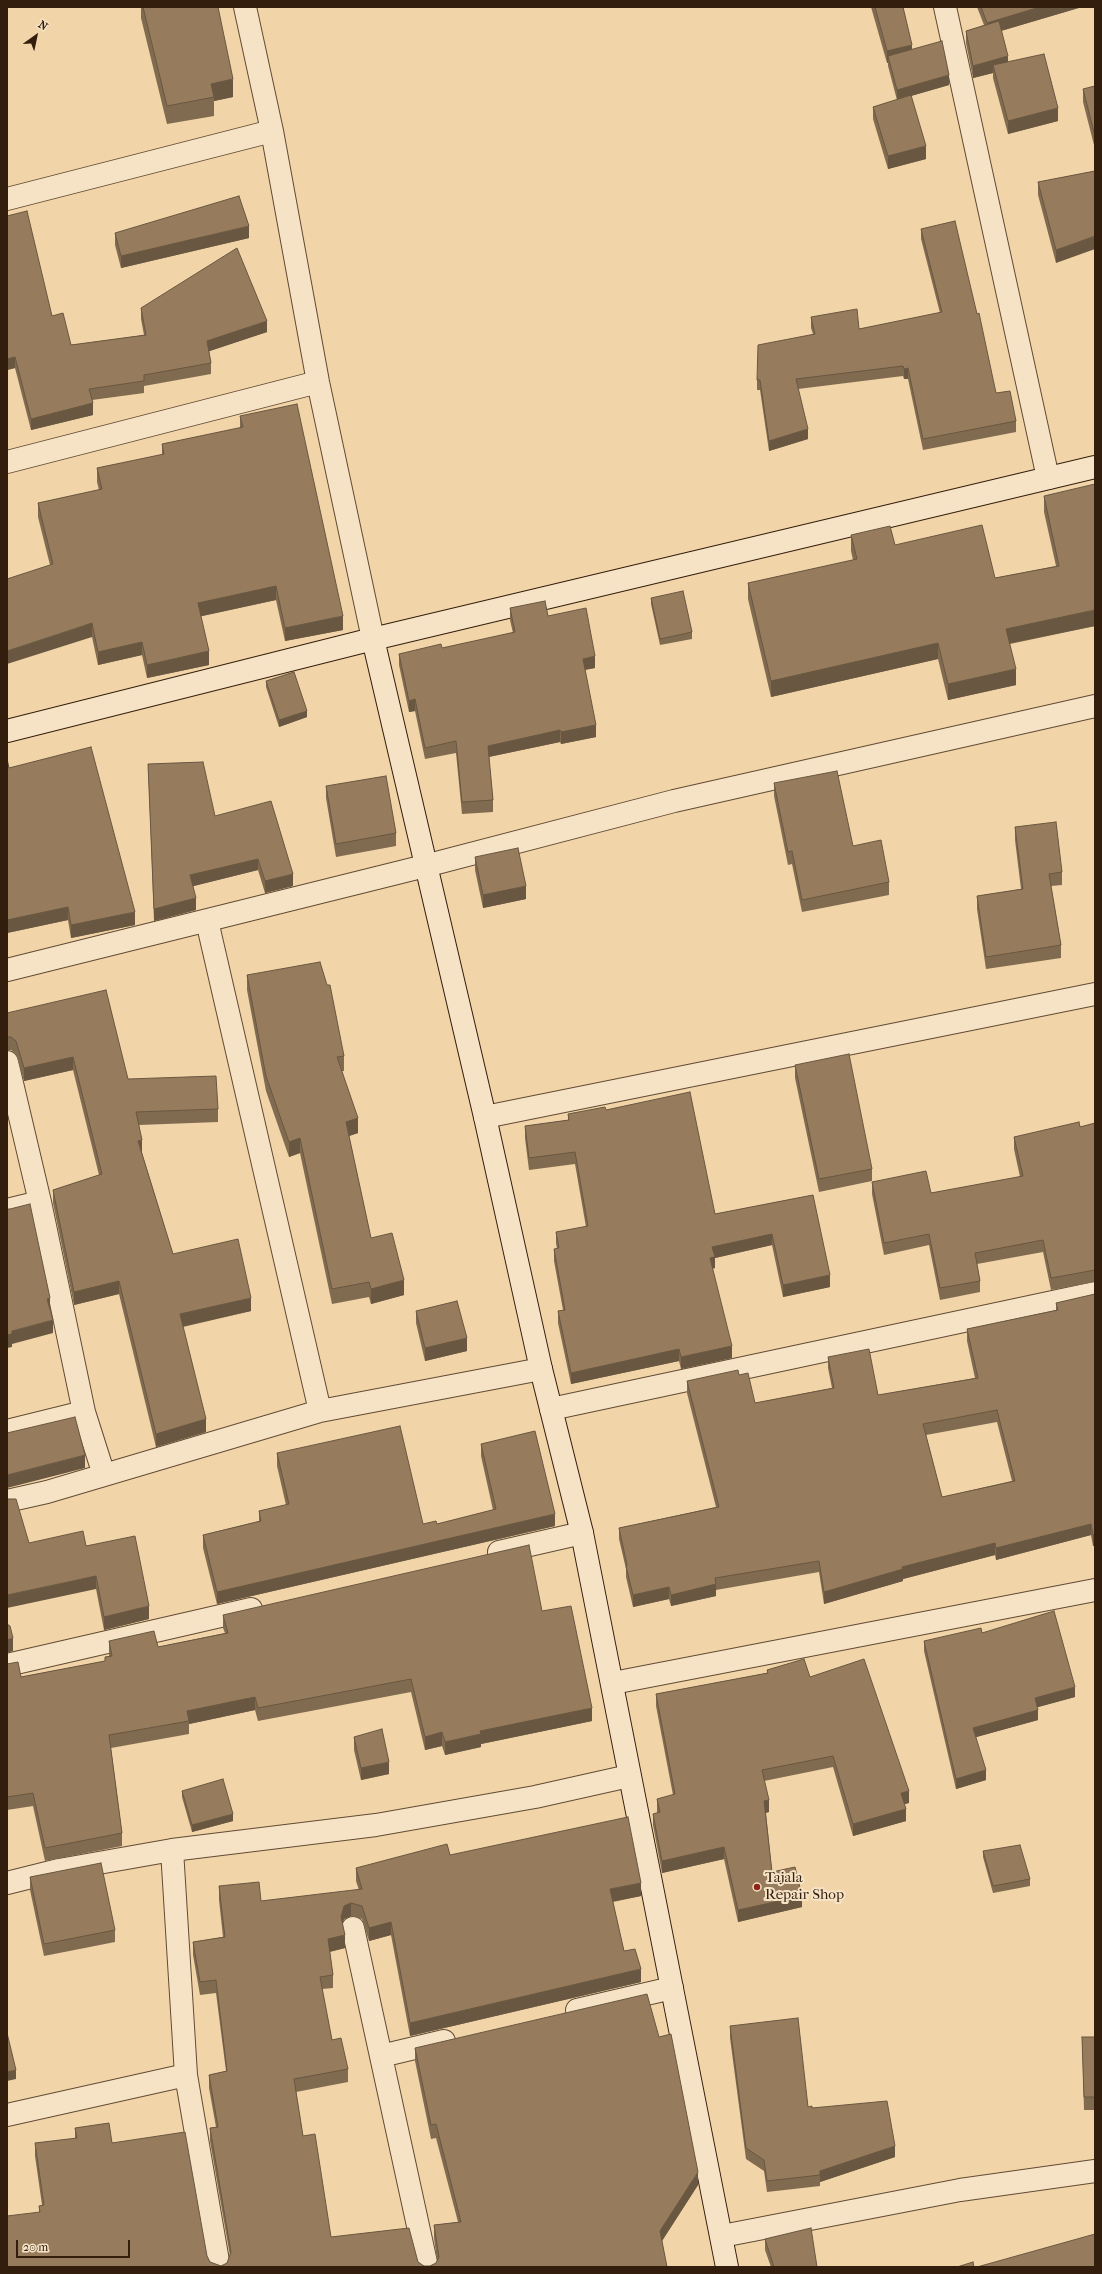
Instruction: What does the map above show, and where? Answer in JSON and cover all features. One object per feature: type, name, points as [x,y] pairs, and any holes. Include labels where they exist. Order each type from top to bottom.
[{"type":"street","points":[[245,7],[272,131],[318,382],[373,639],[485,1117],[541,1368],[582,1533],[727,2267]]},
{"type":"street","points":[[945,7],[1048,478]]},
{"type":"street","points":[[7,199],[272,131]]},
{"type":"street","points":[[7,462],[318,382]]},
{"type":"street","points":[[7,731],[373,639],[1095,467]]},
{"type":"street","points":[[7,970],[425,866],[674,801],[1095,706]]},
{"type":"street","points":[[207,921],[320,1411]]},
{"type":"street","points":[[485,1117],[1095,994]]},
{"type":"street","points":[[7,1062],[40,1202],[84,1412],[104,1475]]},
{"type":"street","points":[[7,1210],[40,1202]]},
{"type":"street","points":[[551,1409],[1095,1294]]},
{"type":"street","points":[[7,1502],[47,1492],[320,1411],[541,1368]]},
{"type":"street","points":[[7,1432],[84,1412]]},
{"type":"street","points":[[481,1556],[582,1533]]},
{"type":"street","points":[[612,1683],[1095,1590]]},
{"type":"street","points":[[7,1665],[271,1604]]},
{"type":"street","points":[[7,1883],[59,1870],[172,1850],[376,1825],[534,1797],[629,1776]]},
{"type":"street","points":[[172,1850],[186,2075],[219,2267]]},
{"type":"street","points":[[353,1928],[427,2267]]},
{"type":"street","points":[[557,2015],[672,1988]]},
{"type":"street","points":[[381,2056],[466,2036]]},
{"type":"street","points":[[7,2115],[186,2075]]},
{"type":"street","points":[[722,2236],[960,2190],[1095,2171]]},
{"type":"building","points":[[143,7],[218,7],[233,79],[211,84],[214,97],[167,106]]},
{"type":"building","points":[[875,7],[903,7],[912,45],[887,51]]},
{"type":"building","points":[[981,7],[1040,7],[987,23]]},
{"type":"building","points":[[999,21],[1008,56],[973,66],[966,31]]},
{"type":"building","points":[[942,41],[949,75],[897,90],[888,56]]},
{"type":"building","points":[[1044,54],[1058,108],[1008,121],[993,65]]},
{"type":"building","points":[[1095,86],[1095,136],[1083,89]]},
{"type":"building","points":[[911,95],[926,146],[888,156],[873,107]]},
{"type":"building","points":[[1095,171],[1095,236],[1056,250],[1038,182]]},
{"type":"building","points":[[239,196],[249,226],[121,256],[115,233]]},
{"type":"building","points":[[27,211],[52,316],[63,313],[71,345],[146,335],[141,308],[237,248],[267,321],[207,341],[211,363],[144,375],[144,381],[89,389],[93,403],[31,419],[15,357],[7,359],[7,216]]},
{"type":"building","points":[[955,221],[977,314],[979,313],[996,393],[1010,391],[1016,421],[923,439],[908,368],[904,369],[903,366],[796,379],[808,429],[769,441],[760,380],[757,380],[758,345],[815,334],[811,317],[857,309],[859,329],[942,312],[921,229]]},
{"type":"building","points":[[297,404],[343,616],[285,628],[276,586],[198,603],[209,651],[147,665],[142,642],[98,652],[92,623],[7,651],[7,579],[53,564],[38,503],[102,489],[97,468],[164,454],[162,444],[243,427],[240,416]]},
{"type":"building","points":[[1095,484],[1095,610],[1006,629],[1016,669],[948,684],[938,643],[771,681],[748,583],[857,559],[851,535],[890,526],[895,545],[982,525],[995,578],[1059,566],[1044,496]]},
{"type":"building","points":[[683,591],[692,632],[660,639],[651,598]]},
{"type":"building","points":[[545,601],[548,616],[586,608],[595,656],[583,659],[596,725],[561,732],[560,730],[488,746],[493,800],[462,802],[456,741],[425,748],[415,699],[409,701],[399,654],[441,644],[442,648],[515,632],[510,608]]},
{"type":"building","points":[[294,672],[307,711],[279,720],[266,681]]},
{"type":"building","points":[[91,747],[135,912],[71,925],[68,907],[7,920],[7,759],[9,768]]},
{"type":"building","points":[[203,762],[215,816],[271,801],[293,874],[265,881],[258,859],[190,875],[196,898],[154,909],[148,764]]},
{"type":"building","points":[[837,771],[853,846],[881,840],[889,882],[802,900],[792,851],[788,852],[774,783]]},
{"type":"building","points":[[386,776],[396,833],[336,844],[326,786]]},
{"type":"building","points":[[1056,822],[1062,872],[1049,874],[1061,945],[986,957],[977,896],[1023,889],[1015,827]]},
{"type":"building","points":[[518,848],[526,886],[483,895],[475,857]]},
{"type":"building","points":[[320,962],[327,985],[330,985],[344,1056],[337,1057],[358,1118],[346,1122],[371,1238],[392,1233],[404,1280],[371,1289],[369,1282],[332,1289],[300,1138],[289,1142],[266,1076],[247,975]]},
{"type":"building","points":[[106,990],[128,1079],[216,1076],[218,1109],[136,1112],[142,1140],[138,1141],[173,1254],[238,1239],[251,1298],[180,1314],[206,1419],[156,1434],[119,1281],[74,1292],[53,1190],[102,1174],[73,1057],[24,1068],[16,1041],[11,1037],[7,1037],[7,1013]]},
{"type":"building","points":[[849,1054],[872,1169],[819,1179],[795,1065]]},
{"type":"building","points":[[690,1092],[715,1214],[813,1195],[830,1275],[783,1285],[772,1234],[712,1247],[715,1257],[710,1258],[732,1346],[681,1357],[679,1349],[571,1373],[558,1311],[565,1310],[554,1249],[559,1248],[556,1232],[588,1226],[575,1152],[529,1158],[525,1126],[569,1120],[568,1114],[605,1107],[606,1110]]},
{"type":"building","points":[[1079,1122],[1080,1127],[1095,1123],[1095,1270],[1051,1278],[1043,1240],[975,1253],[980,1281],[940,1288],[929,1234],[884,1243],[872,1182],[926,1171],[931,1193],[1023,1176],[1014,1137]]},
{"type":"building","points":[[30,1204],[50,1298],[47,1299],[53,1320],[12,1331],[12,1334],[7,1335],[7,1209]]},
{"type":"building","points":[[1095,1294],[1095,1534],[1093,1535],[1091,1524],[996,1548],[995,1543],[902,1567],[903,1569],[824,1592],[819,1561],[715,1578],[716,1584],[671,1595],[669,1587],[633,1595],[619,1528],[719,1507],[687,1381],[738,1370],[739,1375],[748,1373],[755,1403],[834,1388],[828,1357],[869,1349],[878,1395],[978,1378],[967,1329],[1058,1310],[1056,1303]],"holes":[[[997,1410],[1015,1481],[942,1497],[923,1424]]]},
{"type":"building","points":[[457,1301],[467,1338],[425,1348],[416,1311]]},
{"type":"building","points":[[75,1417],[85,1455],[7,1475],[7,1433]]},
{"type":"building","points":[[400,1426],[423,1524],[436,1521],[437,1524],[496,1509],[481,1444],[535,1431],[555,1514],[217,1592],[203,1535],[261,1521],[259,1511],[289,1504],[277,1453]]},
{"type":"building","points":[[7,1499],[16,1499],[29,1543],[83,1531],[86,1546],[135,1536],[149,1606],[104,1617],[96,1576],[7,1595]]},
{"type":"building","points":[[529,1545],[542,1611],[571,1606],[592,1708],[480,1731],[481,1734],[445,1742],[442,1732],[425,1737],[411,1679],[258,1708],[255,1697],[187,1711],[189,1721],[109,1735],[122,1833],[45,1848],[33,1793],[7,1797],[7,1664],[18,1662],[21,1677],[105,1661],[105,1657],[112,1656],[109,1641],[154,1631],[158,1647],[228,1633],[223,1615]]},
{"type":"building","points":[[1054,1611],[1075,1687],[1035,1698],[1038,1710],[973,1728],[986,1770],[956,1779],[924,1641],[981,1628],[982,1633]]},
{"type":"building","points":[[7,1624],[10,1626],[13,1638],[7,1640]]},
{"type":"building","points":[[804,1659],[810,1677],[864,1659],[909,1791],[901,1793],[906,1809],[853,1824],[833,1756],[762,1770],[769,1800],[764,1801],[772,1872],[795,1867],[802,1896],[738,1910],[724,1847],[662,1861],[653,1814],[660,1812],[657,1799],[675,1794],[656,1694],[768,1673],[767,1670]]},
{"type":"building","points":[[382,1729],[389,1762],[361,1768],[354,1737]]},
{"type":"building","points":[[223,1779],[233,1814],[192,1825],[182,1791]]},
{"type":"building","points":[[628,1817],[641,1883],[610,1889],[624,1951],[635,1949],[641,1969],[410,2023],[391,1922],[369,1928],[362,1906],[351,1903],[344,1906],[341,1917],[345,1935],[328,1939],[333,1975],[320,1977],[332,2040],[341,2038],[348,2069],[294,2079],[303,2136],[315,2134],[331,2237],[409,2228],[418,2262],[424,2266],[430,2266],[436,2263],[439,2257],[434,2225],[461,2222],[436,2124],[431,2125],[415,2048],[647,1994],[659,2037],[671,2034],[698,2172],[660,2231],[667,2267],[7,2267],[7,2216],[40,2212],[39,2206],[44,2205],[35,2143],[77,2138],[75,2128],[109,2123],[112,2143],[185,2132],[207,2256],[210,2262],[221,2266],[227,2263],[231,2252],[210,2128],[218,2127],[209,2075],[227,2071],[216,1980],[200,1982],[193,1942],[225,1937],[219,1886],[259,1882],[261,1901],[362,1889],[356,1868],[447,1844],[450,1855]]},
{"type":"building","points":[[1020,1845],[1030,1879],[993,1886],[983,1851]]},
{"type":"building","points":[[101,1863],[115,1930],[44,1944],[30,1877]]},
{"type":"building","points":[[798,2018],[808,2107],[812,2106],[812,2108],[887,2101],[895,2146],[820,2171],[820,2175],[767,2181],[764,2160],[746,2148],[730,2026]]},
{"type":"building","points":[[7,2033],[16,2070],[7,2072]]},
{"type":"building","points":[[1082,2037],[1095,2037],[1095,2097],[1084,2097]]},
{"type":"building","points":[[811,2228],[817,2267],[774,2267],[765,2239]]},
{"type":"building","points":[[1095,2234],[1095,2267],[977,2267]]},
{"type":"building","points":[[973,2262],[974,2267],[957,2267]]},
{"type":"place","name":"Tajala Repair Shop","points":[[757,1887]]}]
